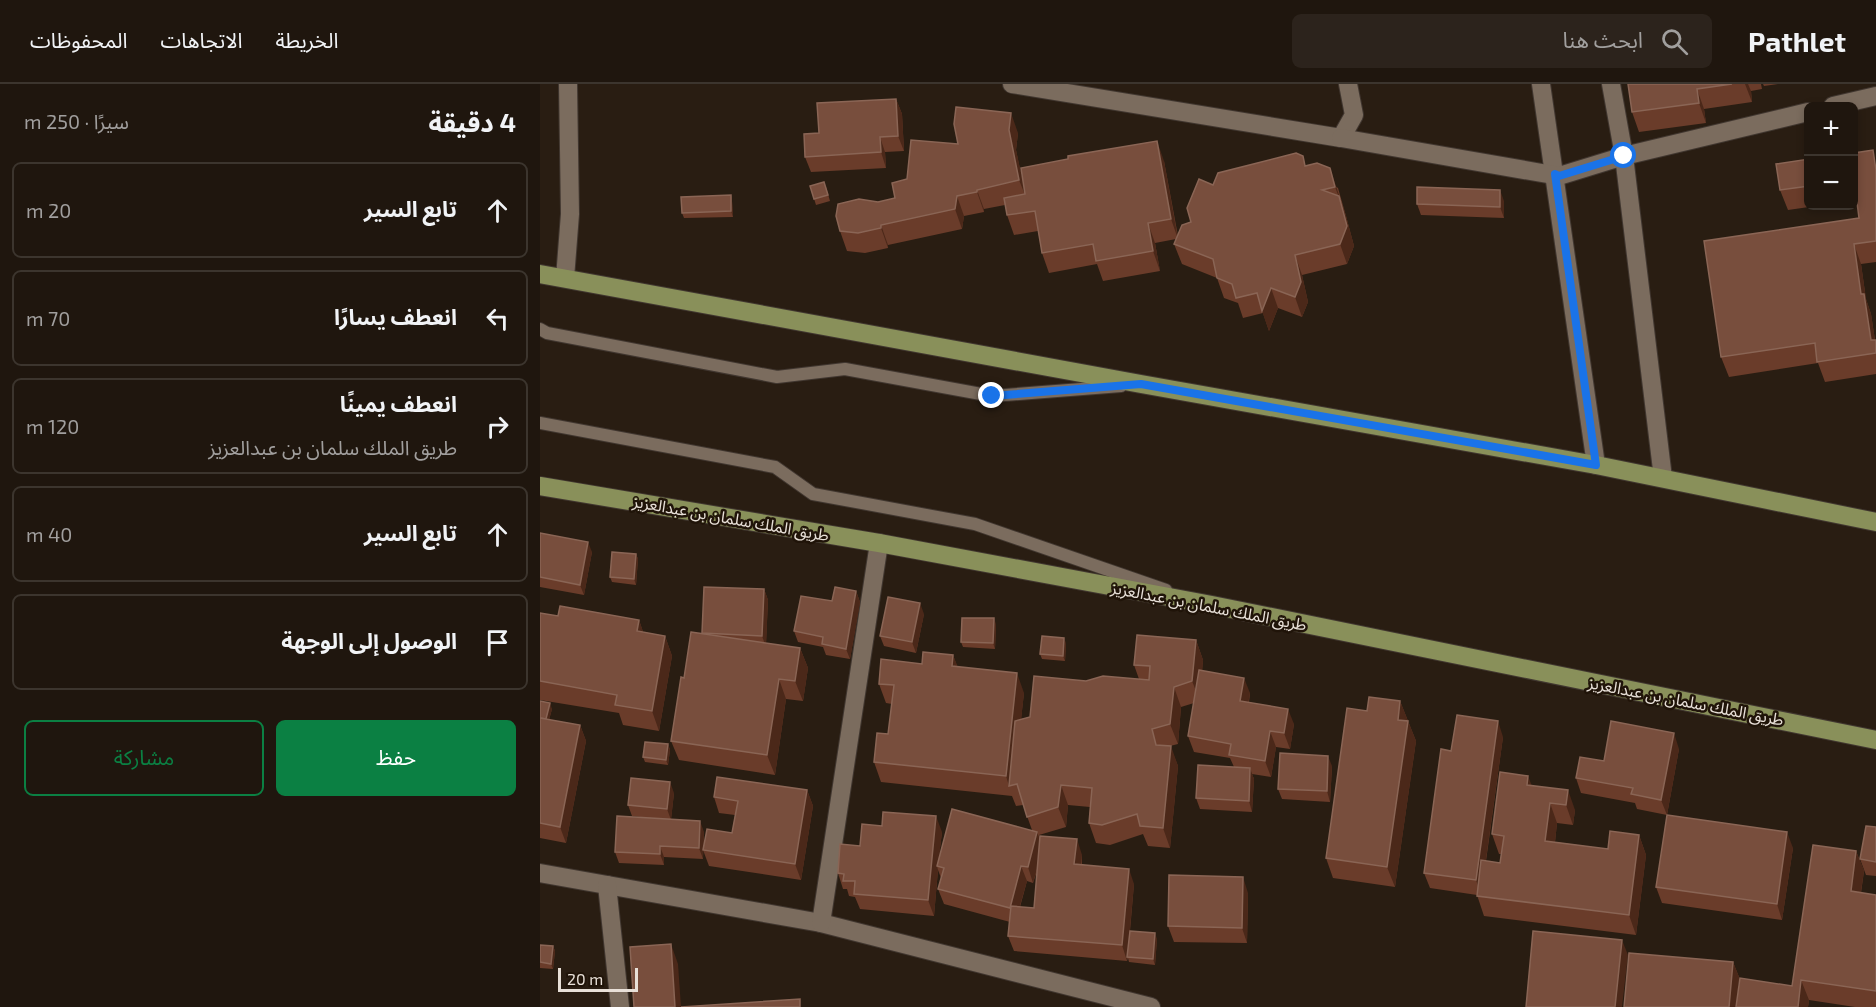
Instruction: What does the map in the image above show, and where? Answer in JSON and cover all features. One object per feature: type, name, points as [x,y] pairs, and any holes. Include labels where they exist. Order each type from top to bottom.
[{"type":"main road","points":[[540,274],[1596,465],[1876,522]]},
{"type":"main road","name":"طريق الملك سلمان بن عبدالعزيز","points":[[540,486],[879,543],[1212,605],[1876,740]]},
{"type":"street","points":[[565,279],[570,214],[568,84]]},
{"type":"street","points":[[1012,84],[1559,176],[1624,156],[1804,113]]},
{"type":"street","points":[[1341,138],[1354,115],[1348,84]]},
{"type":"street","points":[[1541,84],[1596,465]]},
{"type":"street","points":[[1611,84],[1624,156],[1663,478]]},
{"type":"street","points":[[1852,102],[1876,97]]},
{"type":"street","points":[[821,923],[879,543]]},
{"type":"street","points":[[540,873],[821,923],[1151,1007]]},
{"type":"street","points":[[607,885],[620,1007]]},
{"type":"lane","points":[[540,329],[547,333],[777,377],[845,369],[992,396],[1141,384]]},
{"type":"lane","points":[[540,423],[775,467],[813,494],[975,524],[1212,605]]},
{"type":"building","points":[[1628,84],[1732,84],[1697,89],[1699,103],[1632,112]]},
{"type":"building","points":[[896,99],[898,136],[880,137],[881,152],[805,157],[804,134],[819,133],[817,103]]},
{"type":"building","points":[[956,107],[1011,113],[1009,130],[1019,180],[957,196],[955,209],[881,225],[881,228],[858,233],[840,231],[836,216],[838,204],[859,199],[878,202],[895,198],[892,183],[907,179],[911,140],[958,144],[954,124]]},
{"type":"building","points":[[1157,141],[1171,219],[1148,223],[1153,251],[1096,261],[1093,244],[1042,253],[1035,211],[1007,215],[1004,198],[1025,194],[1021,168],[1068,159],[1068,156]]},
{"type":"building","points":[[1873,150],[1876,170],[1876,241],[1854,244],[1861,294],[1864,294],[1871,340],[1876,340],[1876,353],[1817,362],[1815,343],[1721,357],[1704,241],[1859,218],[1858,152]]},
{"type":"building","points":[[1296,153],[1303,156],[1305,166],[1317,163],[1330,168],[1335,187],[1322,190],[1339,196],[1347,226],[1340,244],[1295,255],[1301,282],[1295,297],[1271,288],[1262,311],[1257,293],[1236,298],[1232,284],[1217,278],[1213,259],[1174,244],[1182,225],[1191,222],[1187,208],[1199,179],[1213,185],[1218,173]]},
{"type":"building","points":[[1804,160],[1804,187],[1780,190],[1776,164]]},
{"type":"building","points":[[824,182],[828,195],[814,199],[810,186]]},
{"type":"building","points":[[1417,187],[1500,190],[1500,207],[1417,204]]},
{"type":"building","points":[[731,195],[731,211],[682,213],[681,197]]},
{"type":"building","points":[[540,533],[588,542],[580,585],[540,577]]},
{"type":"building","points":[[612,552],[636,554],[634,579],[610,577]]},
{"type":"building","points":[[704,587],[764,589],[762,636],[702,633]]},
{"type":"building","points":[[835,587],[856,591],[846,649],[822,644],[823,637],[794,631],[801,596],[832,601]]},
{"type":"building","points":[[888,597],[920,603],[912,642],[880,636]]},
{"type":"building","points":[[560,606],[639,620],[637,631],[665,636],[652,711],[615,705],[617,695],[540,681],[540,613],[558,616]]},
{"type":"building","points":[[962,618],[994,618],[993,643],[961,642]]},
{"type":"building","points":[[691,632],[800,648],[795,681],[779,679],[767,755],[671,741]]},
{"type":"building","points":[[1137,635],[1196,640],[1192,681],[1174,687],[1170,724],[1152,729],[1156,745],[1171,746],[1163,828],[1140,826],[1137,814],[1102,825],[1089,823],[1092,788],[1061,785],[1058,807],[1027,817],[1017,784],[1009,786],[1015,721],[1030,717],[1034,676],[1086,681],[1103,676],[1149,680],[1150,666],[1134,665]]},
{"type":"building","points":[[1042,636],[1064,638],[1063,656],[1040,654]]},
{"type":"building","points":[[923,652],[953,655],[952,666],[1017,673],[1006,776],[874,762],[877,733],[888,734],[894,685],[879,684],[881,659],[922,664]]},
{"type":"building","points":[[1199,670],[1244,678],[1240,701],[1288,709],[1284,733],[1270,731],[1265,761],[1229,755],[1231,744],[1188,736]]},
{"type":"building","points":[[1369,697],[1400,701],[1398,720],[1408,721],[1387,867],[1326,858],[1347,708],[1367,711]]},
{"type":"building","points":[[540,701],[550,703],[546,719],[540,718]]},
{"type":"building","points":[[1457,715],[1498,721],[1476,880],[1424,873],[1441,749],[1451,751]]},
{"type":"building","points":[[540,718],[580,725],[560,827],[540,823]]},
{"type":"building","points":[[1611,721],[1674,733],[1661,800],[1631,794],[1633,788],[1576,778],[1580,757],[1604,761]]},
{"type":"building","points":[[645,742],[668,744],[666,760],[643,757]]},
{"type":"building","points":[[1280,753],[1328,756],[1327,791],[1278,789]]},
{"type":"building","points":[[1198,765],[1250,768],[1249,801],[1196,798]]},
{"type":"building","points":[[1500,772],[1528,776],[1527,785],[1568,790],[1566,805],[1550,803],[1545,841],[1608,849],[1610,831],[1639,835],[1629,915],[1477,896],[1481,860],[1500,863],[1504,836],[1492,834]]},
{"type":"building","points":[[717,777],[807,790],[795,864],[703,850],[707,829],[732,833],[738,801],[714,797]]},
{"type":"building","points":[[631,778],[670,782],[667,809],[628,805]]},
{"type":"building","points":[[952,809],[1037,832],[1028,867],[1021,866],[1010,908],[938,889],[944,868],[937,866]]},
{"type":"building","points":[[883,812],[936,816],[928,900],[854,894],[855,881],[843,881],[844,874],[838,873],[840,844],[860,846],[862,824],[882,826]]},
{"type":"building","points":[[1667,815],[1787,832],[1777,904],[1656,887]]},
{"type":"building","points":[[617,816],[700,821],[699,848],[660,846],[660,854],[615,852]]},
{"type":"building","points":[[1866,826],[1876,827],[1876,862],[1860,859]]},
{"type":"building","points":[[1040,836],[1077,839],[1074,864],[1129,869],[1122,945],[1008,936],[1011,906],[1034,908]]},
{"type":"building","points":[[1813,845],[1856,851],[1851,891],[1876,895],[1876,991],[1801,980],[1798,1007],[1736,1007],[1740,978],[1792,986]]},
{"type":"building","points":[[1169,875],[1243,877],[1242,928],[1168,926]]},
{"type":"building","points":[[1130,931],[1155,933],[1153,959],[1127,957]]},
{"type":"building","points":[[1533,931],[1622,940],[1615,1007],[1526,1007]]},
{"type":"building","points":[[671,944],[675,1007],[634,1007],[630,947]]},
{"type":"building","points":[[540,945],[553,946],[551,964],[540,962]]},
{"type":"building","points":[[1629,953],[1733,962],[1729,1007],[1624,1007]]},
{"type":"building","points":[[800,999],[800,1007],[681,1007]]},
{"type":"route","points":[[992,396],[1141,384],[1596,465],[1555,174],[1559,176],[1624,156]]}]
